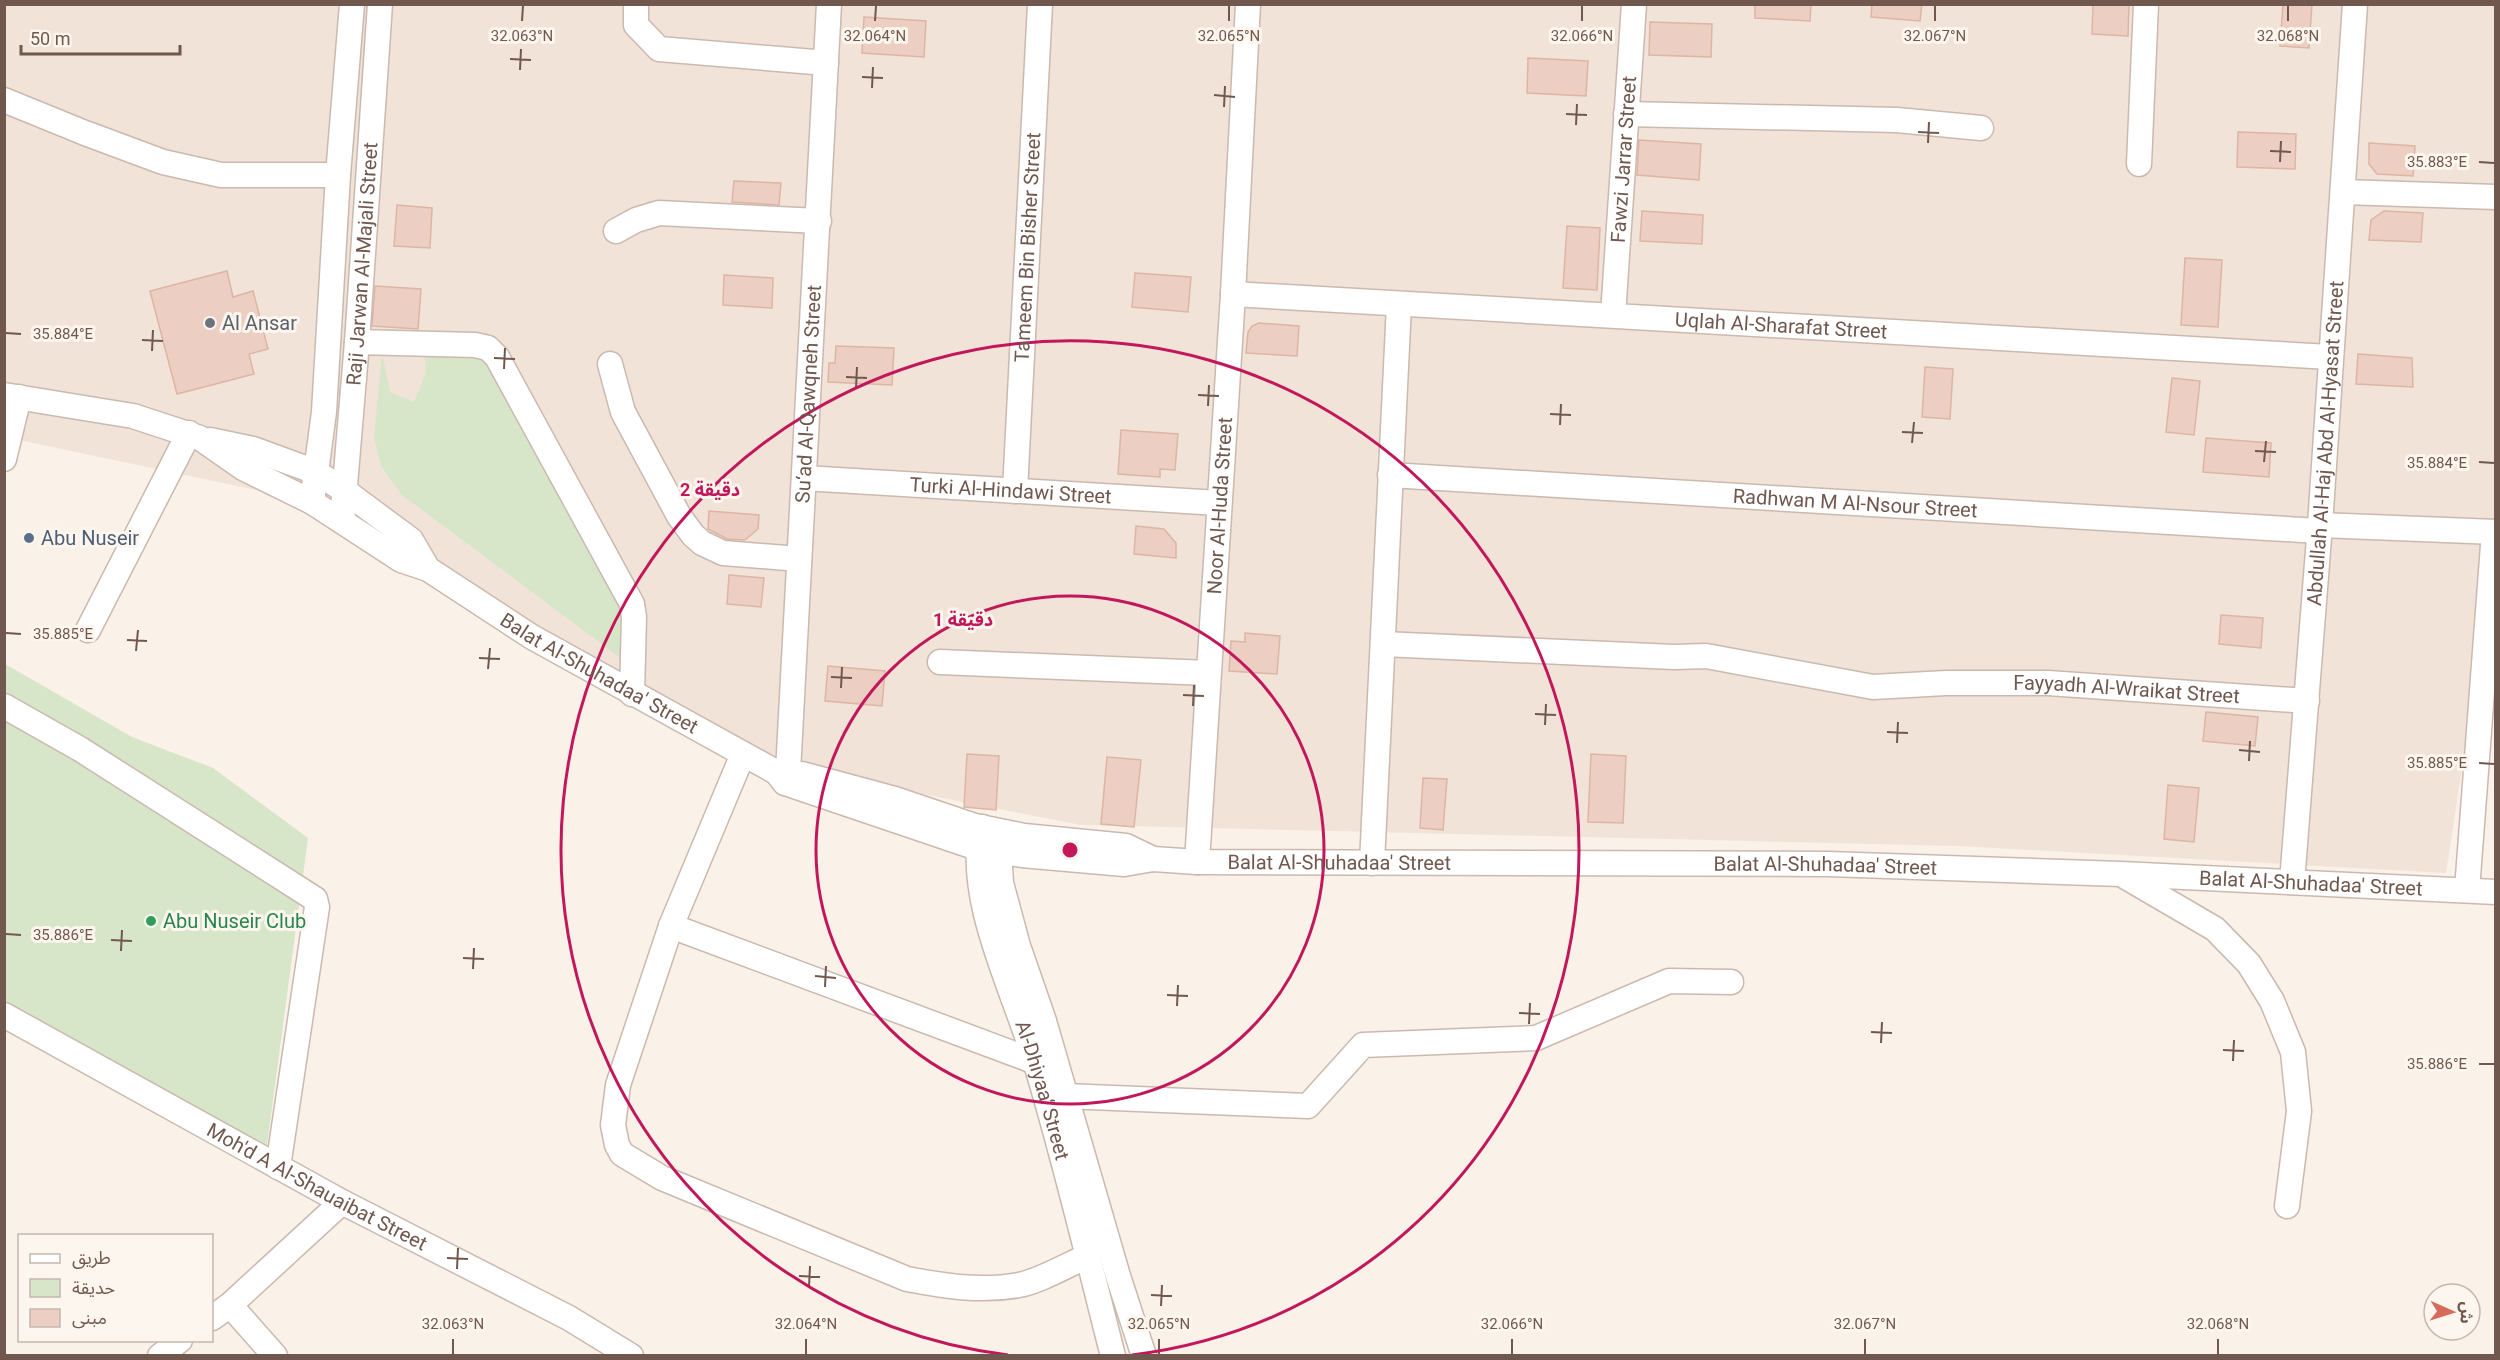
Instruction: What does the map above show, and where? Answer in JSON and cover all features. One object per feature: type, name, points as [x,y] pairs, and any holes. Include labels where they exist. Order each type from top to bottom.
[{"type":"street","name":"Raji Jarwan Al-Majali Street","points":[[312,502],[324,412],[343,101],[352,4]]},
{"type":"street","name":"Raji Jarwan Al-Majali Street","points":[[342,521],[357,342],[380,4]]},
{"type":"street","name":"Su‘ad Al-Qawqneh Street","points":[[783,776],[804,478],[829,4]]},
{"type":"street","name":"Tameem Bin Bisher Street","points":[[1015,490],[1040,4]]},
{"type":"street","name":"Noor Al-Huda Street","points":[[1197,862],[1233,294],[1248,4]]},
{"type":"street","name":"Fawzi Jarrar Street","points":[[1613,315],[1634,4]]},
{"type":"street","points":[[2139,164],[2146,4]]},
{"type":"street","name":"Abdullah Al-Haj Abd Al-Hyasat Street","points":[[2292,882],[2320,528],[2355,4]]},
{"type":"street","points":[[636,15],[659,49],[826,63]]},
{"type":"street","points":[[4,100],[85,134],[163,162],[221,175],[338,175]]},
{"type":"street","points":[[343,101],[373,103]]},
{"type":"street","points":[[1626,114],[1897,120],[1981,128]]},
{"type":"street","points":[[2343,192],[2496,197]]},
{"type":"street","points":[[616,231],[636,220],[659,213],[819,221]]},
{"type":"street","name":"Uqlah Al-Sharafat Street","points":[[1233,294],[2330,357]]},
{"type":"street","points":[[1372,862],[1399,305]]},
{"type":"street","points":[[357,342],[475,345],[488,348],[497,357],[632,604],[634,617],[632,694]]},
{"type":"street","points":[[610,364],[623,412],[679,516],[693,535],[702,543],[723,553],[799,559]]},
{"type":"street","points":[[4,459],[12,396]]},
{"type":"street","name":"Balat Al-Shuhadaa' Street","points":[[12,396],[133,416],[195,435],[253,448],[316,472],[411,540],[428,569]]},
{"type":"street","points":[[88,630],[195,435]]},
{"type":"street","name":"Balat Al-Shuhadaa' Street","points":[[195,435],[243,468],[312,502],[401,560],[428,569],[532,637],[783,776],[990,839],[1124,864],[1153,859],[1197,862],[1828,864],[2121,874],[2496,892]]},
{"type":"street","name":"Radhwan M Al-Nsour Street","points":[[1390,475],[2320,528],[2495,532]]},
{"type":"street","name":"Turki Al-Hindawi Street","points":[[804,478],[1219,503]]},
{"type":"street","points":[[2467,890],[2495,532]]},
{"type":"street","name":"Fayyadh Al-Wraikat Street","points":[[1383,644],[1674,657],[1706,656],[1873,687],[1946,683],[2048,683],[2307,701]]},
{"type":"street","points":[[940,662],[1208,673]]},
{"type":"street","points":[[4,706],[80,749],[315,899],[317,907],[278,1167]]},
{"type":"street","points":[[743,754],[671,926],[618,1085],[613,1125],[617,1145],[622,1154],[662,1178],[907,1279],[949,1287],[989,1288],[1021,1285],[1088,1256]]},
{"type":"street","name":"Al-Dhiyaa‘ Street","points":[[990,839],[978,875],[999,958],[1036,1062],[1113,1356]]},
{"type":"street","name":"Al-Dhiyaa‘ Street","points":[[990,839],[1012,925],[1044,1021],[1144,1356]]},
{"type":"street","points":[[2121,874],[2215,929],[2249,964],[2272,1001],[2293,1052],[2299,1111],[2287,1206]]},
{"type":"street","points":[[671,926],[1036,1062]]},
{"type":"street","points":[[1065,1096],[1308,1106],[1363,1045],[1536,1038],[1669,981],[1731,982]]},
{"type":"street","name":"Moh'd A Al-Shauaibat Street","points":[[4,1015],[342,1202],[569,1318],[631,1356]]},
{"type":"street","points":[[275,1356],[221,1311],[342,1202]]},
{"type":"street","points":[[160,1356],[179,1342]]},
{"type":"shaded area","points":[[5,5],[2495,5],[2495,552],[2446,873],[1958,846],[1081,825],[758,762],[327,505],[5,437]]},
{"type":"green space","points":[[424,350],[483,352],[632,607],[626,662],[402,495],[381,466],[374,437],[382,353],[390,392],[414,402],[426,373]]},
{"type":"green space","name":"Abu Nuseir Club","points":[[5,664],[132,737],[213,768],[308,838],[266,1152],[5,1005]]},
{"type":"building","points":[[1755,4],[1811,4],[1810,21],[1755,18]]},
{"type":"building","points":[[1872,4],[1922,4],[1920,21],[1871,17]]},
{"type":"building","points":[[2093,4],[2129,4],[2128,36],[2092,34]]},
{"type":"building","points":[[2283,4],[2312,4],[2309,48],[2280,46]]},
{"type":"building","points":[[864,17],[926,21],[924,57],[862,53]]},
{"type":"building","points":[[1650,22],[1712,24],[1711,57],[1649,55]]},
{"type":"building","points":[[1528,58],[1588,61],[1586,96],[1527,93]]},
{"type":"building","points":[[2238,132],[2296,134],[2295,169],[2237,167]]},
{"type":"building","points":[[1639,140],[1701,144],[1699,180],[1637,175]]},
{"type":"building","points":[[2369,143],[2415,146],[2413,176],[2377,174],[2369,164]]},
{"type":"building","points":[[734,181],[781,183],[779,205],[732,202]]},
{"type":"building","points":[[397,205],[432,208],[430,248],[394,246]]},
{"type":"building","points":[[1642,211],[1703,215],[1702,244],[1640,241]]},
{"type":"building","points":[[2384,211],[2423,213],[2421,242],[2369,240],[2371,220]]},
{"type":"building","points":[[1567,226],[1600,228],[1597,290],[1563,288]]},
{"type":"building","points":[[2185,258],[2222,260],[2218,327],[2181,325]]},
{"type":"building","name":"Al Ansar","points":[[227,271],[233,297],[253,291],[268,349],[249,354],[254,374],[177,394],[150,291]]},
{"type":"building","points":[[1135,273],[1191,277],[1188,312],[1132,307]]},
{"type":"building","points":[[724,275],[773,278],[772,308],[723,305]]},
{"type":"building","points":[[375,286],[421,289],[418,329],[372,326]]},
{"type":"building","points":[[1259,323],[1299,326],[1297,356],[1246,353],[1248,332],[1252,326]]},
{"type":"building","points":[[836,346],[894,348],[892,385],[828,382],[829,363],[835,363]]},
{"type":"building","points":[[2358,354],[2412,358],[2413,387],[2356,384]]},
{"type":"building","points":[[1925,367],[1953,369],[1950,419],[1922,417]]},
{"type":"building","points":[[2172,378],[2200,381],[2194,435],[2166,432]]},
{"type":"building","points":[[1121,430],[1178,434],[1175,470],[1160,469],[1160,477],[1118,474]]},
{"type":"building","points":[[2206,438],[2271,443],[2269,477],[2203,472]]},
{"type":"building","points":[[709,511],[759,515],[758,529],[745,540],[727,539],[708,529]]},
{"type":"building","points":[[1136,526],[1164,529],[1176,543],[1176,558],[1134,554]]},
{"type":"building","points":[[729,575],[764,578],[761,607],[727,604]]},
{"type":"building","points":[[2221,615],[2263,618],[2261,648],[2219,644]]},
{"type":"building","points":[[1245,633],[1280,636],[1277,674],[1229,671],[1231,641],[1245,642]]},
{"type":"building","points":[[828,666],[885,671],[882,706],[825,701]]},
{"type":"building","points":[[2206,712],[2258,717],[2255,746],[2203,741]]},
{"type":"building","points":[[967,754],[999,756],[996,810],[964,807]]},
{"type":"building","points":[[1591,754],[1626,756],[1623,823],[1588,822]]},
{"type":"building","points":[[1107,757],[1141,760],[1134,827],[1101,824]]},
{"type":"building","points":[[1423,778],[1447,779],[1443,830],[1420,828]]},
{"type":"building","points":[[2168,785],[2199,788],[2194,842],[2164,839]]},
{"type":"place","name":"Al Ansar","points":[[210,323]]},
{"type":"place","name":"Abu Nuseir","points":[[29,538]]},
{"type":"place","name":"Abu Nuseir Club","points":[[151,921]]}]
